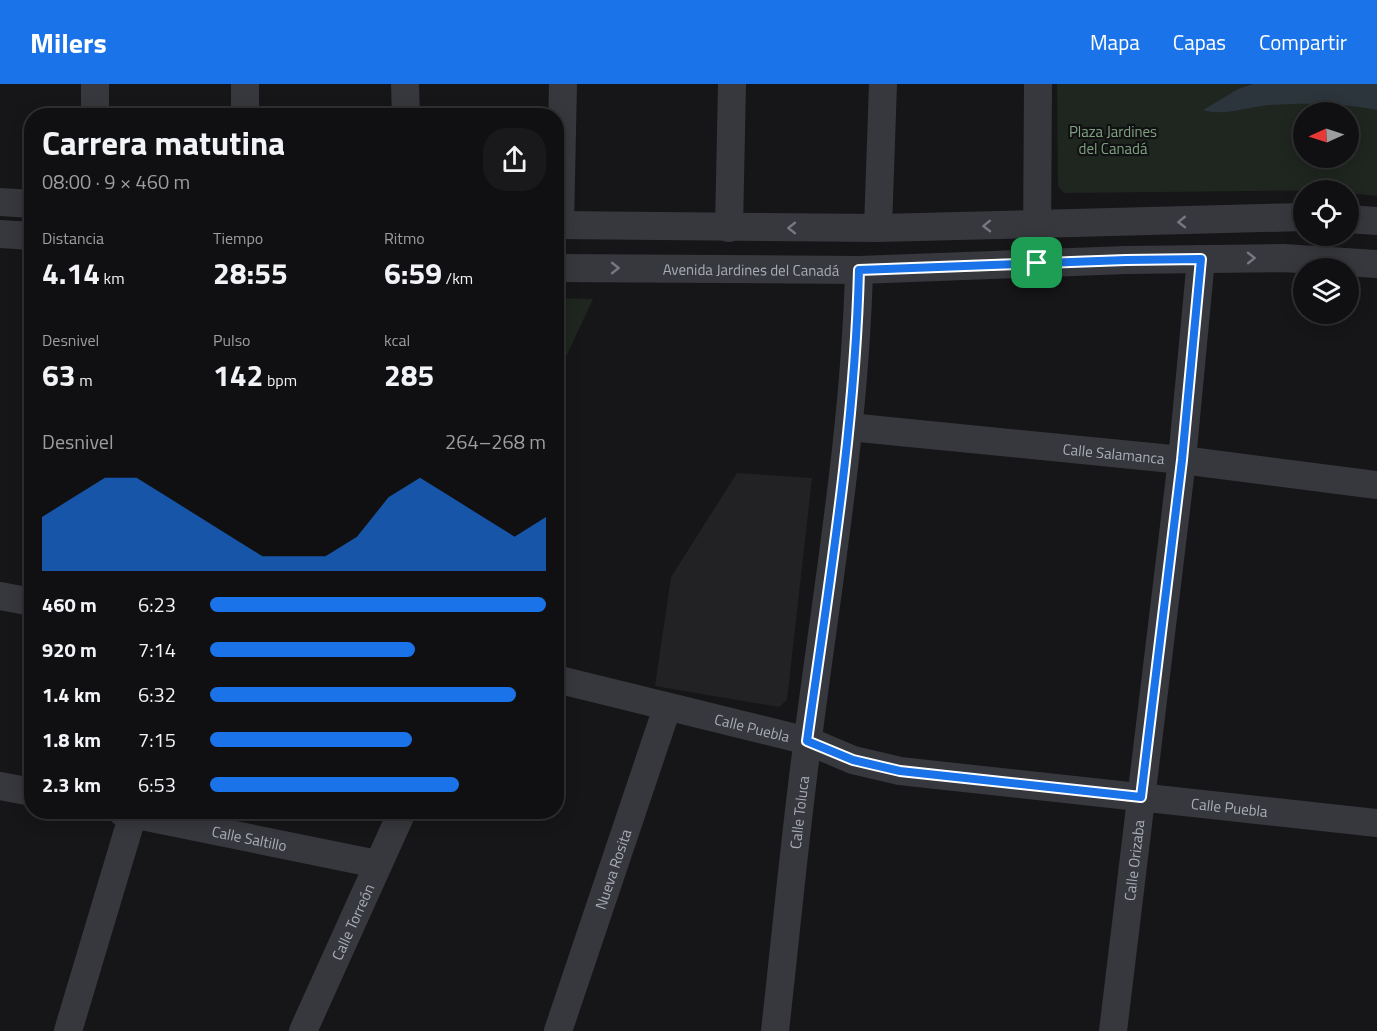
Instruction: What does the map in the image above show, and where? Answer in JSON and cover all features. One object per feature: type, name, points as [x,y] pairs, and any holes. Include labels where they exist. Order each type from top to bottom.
[{"type":"street","points":[[95,84],[95,108]]},
{"type":"street","points":[[245,84],[245,108]]},
{"type":"street","points":[[405,84],[406,108]]},
{"type":"street","points":[[562,108],[563,84]]},
{"type":"street","points":[[729,228],[732,84]]},
{"type":"street","points":[[878,228],[883,84]]},
{"type":"street","points":[[1037,263],[1038,84]]},
{"type":"street","points":[[0,202],[24,204]]},
{"type":"street","points":[[564,225],[878,228],[1293,217]]},
{"type":"street","points":[[1359,220],[1377,221]]},
{"type":"street","points":[[0,234],[24,236]]},
{"type":"street","name":"Avenida Jardines del Canadá","points":[[564,268],[859,270],[1037,263],[1306,258],[1377,264]]},
{"type":"street","name":"Calle Orizaba","points":[[1113,1031],[1182,460],[1201,259]]},
{"type":"street","name":"Calle Toluca","points":[[775,1031],[807,741],[849,427],[857,335],[859,270]]},
{"type":"street","name":"Calle Salamanca","points":[[849,427],[1182,460],[1377,485]]},
{"type":"street","points":[[0,596],[24,600]]},
{"type":"street","name":"Calle Puebla","points":[[564,681],[807,741],[853,760],[900,771],[1377,823]]},
{"type":"street","name":"Nueva Rosita","points":[[558,1031],[667,708]]},
{"type":"street","points":[[0,786],[24,790]]},
{"type":"street","points":[[68,1031],[126,819]]},
{"type":"street","name":"Calle Saltillo","points":[[157,819],[377,864]]},
{"type":"street","name":"Calle Torreón","points":[[303,1031],[399,819]]},
{"type":"shaded area","points":[[1253,84],[1377,84],[1377,110],[1359,107],[1359,102],[1293,102],[1293,104],[1271,105],[1228,112],[1203,110],[1238,89]]},
{"type":"shaded area","points":[[737,473],[812,478],[787,700],[779,707],[655,686],[671,577]]},
{"type":"green space","name":"Plaza Jardines del Canadá","points":[[1057,84],[1377,84],[1377,196],[1359,194],[1359,180],[1293,180],[1293,191],[1064,193],[1058,186]]},
{"type":"green space","points":[[564,298],[593,299],[564,361]]},
{"type":"route","points":[[1201,259],[1182,460],[1141,797],[900,771],[853,760],[807,741],[849,427],[857,335],[859,270],[1037,263],[1201,259]]}]
